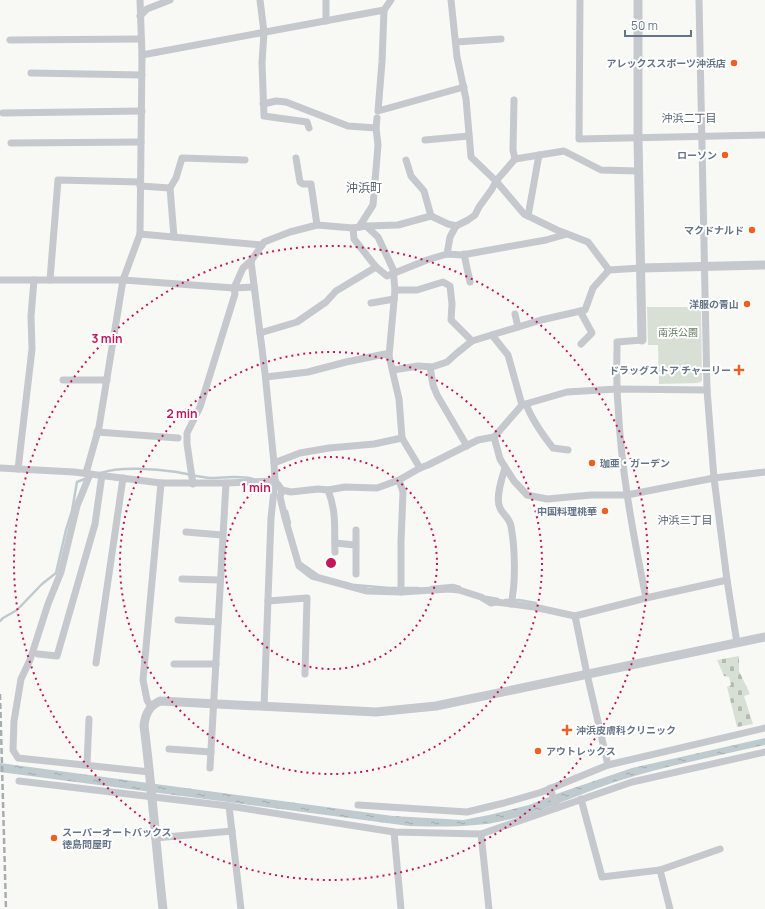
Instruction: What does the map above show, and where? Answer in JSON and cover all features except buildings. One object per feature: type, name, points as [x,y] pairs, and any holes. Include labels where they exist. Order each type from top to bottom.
[{"type":"street","points":[[140,0],[147,9]]},
{"type":"street","points":[[140,0],[142,39],[140,234],[123,280],[107,380],[88,473],[77,506],[61,572],[48,604],[30,660],[21,679],[14,721],[13,750],[18,758],[87,764],[150,772]]},
{"type":"street","points":[[140,16],[147,9],[170,0]]},
{"type":"street","points":[[260,0],[264,32],[262,63],[264,116],[307,122],[309,128]]},
{"type":"street","points":[[326,0],[326,21]]},
{"type":"street","points":[[390,0],[384,10],[378,111],[464,87]]},
{"type":"street","points":[[451,0],[456,42],[466,99],[471,157],[496,181],[524,214],[588,242],[609,270]]},
{"type":"street","points":[[580,0],[579,139],[765,135]]},
{"type":"street","points":[[638,0],[638,171],[642,340],[617,342],[617,389],[627,495],[646,598]]},
{"type":"street","points":[[699,0],[707,390],[714,478],[727,580],[737,643]]},
{"type":"street","points":[[142,55],[384,10]]},
{"type":"street","points":[[10,40],[142,39]]},
{"type":"street","points":[[456,42],[501,39]]},
{"type":"street","points":[[31,73],[142,75]]},
{"type":"street","points":[[514,100],[513,150],[515,159]]},
{"type":"street","points":[[263,104],[276,101],[286,102],[348,126],[376,128]]},
{"type":"street","points":[[3,113],[142,111]]},
{"type":"street","points":[[377,118],[376,128],[378,145],[373,205],[354,239],[376,267],[387,276],[427,260],[447,254],[464,254],[546,240],[567,234]]},
{"type":"street","points":[[425,140],[469,136]]},
{"type":"street","points":[[11,143],[140,142]]},
{"type":"street","points":[[447,254],[450,237],[456,226],[475,215],[496,181],[515,159],[564,151],[601,170],[638,171]]},
{"type":"street","points":[[528,216],[539,155]]},
{"type":"street","points":[[174,237],[170,188],[176,178],[182,158],[245,160]]},
{"type":"street","points":[[296,158],[300,182],[303,184],[311,184],[317,225]]},
{"type":"street","points":[[406,160],[411,176],[424,191],[432,216]]},
{"type":"street","points":[[50,280],[58,180],[140,184],[170,188]]},
{"type":"street","points":[[193,484],[187,434],[200,407],[235,294],[234,288],[243,268],[251,261],[264,242],[290,232],[317,225],[360,227],[398,225],[432,216],[448,224],[456,226]]},
{"type":"street","points":[[360,227],[378,237],[393,269],[395,290],[389,356],[399,399],[402,438],[420,468]]},
{"type":"street","points":[[140,234],[262,245]]},
{"type":"street","points":[[464,254],[470,282]]},
{"type":"street","points":[[251,261],[266,377],[274,463],[264,707]]},
{"type":"street","points":[[392,370],[418,366],[430,367],[447,362],[457,352],[472,341],[541,320],[585,310],[593,288],[609,270],[704,266],[765,266]]},
{"type":"street","points":[[260,334],[297,322],[326,302],[336,291],[376,267]]},
{"type":"street","points":[[0,280],[123,280],[234,288],[254,287]]},
{"type":"street","points":[[18,469],[32,349],[31,316],[34,280]]},
{"type":"street","points":[[395,290],[417,290],[443,282],[450,286],[452,304],[451,320],[472,341]]},
{"type":"street","points":[[371,303],[394,299]]},
{"type":"street","points":[[580,311],[592,333],[580,344]]},
{"type":"street","points":[[515,314],[518,327]]},
{"type":"street","points":[[492,335],[508,355],[524,404],[542,434],[554,448],[568,450]]},
{"type":"street","points":[[266,377],[308,372],[385,354],[389,356]]},
{"type":"street","points":[[430,367],[436,395],[467,446]]},
{"type":"street","points":[[63,380],[107,380]]},
{"type":"street","points":[[274,481],[282,490],[292,492],[318,489],[328,490],[345,486],[377,488],[399,480],[420,468],[428,466],[478,440],[494,437],[524,404],[567,392],[617,389],[707,390]]},
{"type":"street","points":[[448,415],[456,411]]},
{"type":"street","points":[[97,432],[178,438]]},
{"type":"street","points":[[494,437],[500,460],[514,481],[527,495],[547,499],[591,495],[627,495],[714,478],[765,472]]},
{"type":"street","points":[[274,463],[300,453],[329,448],[374,444],[402,438]]},
{"type":"street","points":[[0,468],[88,473],[160,483],[193,484],[274,481]]},
{"type":"street","points":[[505,468],[501,482],[499,499],[500,508],[507,516],[511,526],[514,591],[511,604]]},
{"type":"street","points":[[38,654],[57,656],[95,524],[102,475]]},
{"type":"street","points":[[96,663],[123,478]]},
{"type":"street","points":[[399,480],[403,492],[401,592]]},
{"type":"street","points":[[150,707],[143,680],[160,483]]},
{"type":"street","points":[[210,768],[226,483]]},
{"type":"street","points":[[282,490],[280,497],[299,566],[312,576],[367,591],[401,592],[449,589],[459,590],[481,597],[491,603],[496,602],[534,607],[575,616],[727,580]]},
{"type":"street","points":[[328,490],[332,501],[336,523],[336,552]]},
{"type":"street","points":[[356,530],[356,574]]},
{"type":"street","points":[[186,532],[222,535]]},
{"type":"street","points":[[335,544],[355,545]]},
{"type":"street","points":[[182,579],[220,580]]},
{"type":"street","points":[[268,601],[307,598],[305,674]]},
{"type":"street","points":[[575,616],[608,765]]},
{"type":"street","points":[[178,620],[218,622]]},
{"type":"street","points":[[163,909],[155,838],[153,797],[144,726],[144,719],[150,707],[160,701],[376,712],[410,710],[436,706],[765,637]]},
{"type":"street","points":[[174,664],[216,664]]},
{"type":"street","points":[[87,764],[89,719]]},
{"type":"street","points":[[358,805],[467,812],[504,804],[608,765],[765,728]]},
{"type":"street","points":[[169,749],[211,752]]},
{"type":"street","points":[[19,781],[229,806],[394,832],[481,834],[632,782],[765,752]]},
{"type":"street","points":[[550,788],[557,808]]},
{"type":"street","points":[[581,799],[602,877],[660,870],[720,849]]},
{"type":"street","points":[[229,806],[242,909]]},
{"type":"street","points":[[155,838],[232,831]]},
{"type":"street","points":[[394,832],[401,909]]},
{"type":"street","points":[[481,834],[489,909]]},
{"type":"street","points":[[660,870],[670,909]]},
{"type":"green space","name":"南浜公園","points":[[647,307],[701,307],[702,381],[698,383],[659,384],[658,345],[648,345]]},
{"type":"green space","points":[[739,656],[739,671],[750,694],[744,696],[753,724],[737,727],[727,687],[731,685],[729,677],[724,676],[717,660]]},
{"type":"water","points":[[765,738],[765,745],[654,771],[605,785],[554,805],[515,818],[488,824],[462,826],[409,826],[0,772],[0,763],[393,816],[463,820],[529,805],[632,768]]},
{"type":"waterway","points":[[101,473],[118,469],[149,469],[210,478],[237,477],[253,479]]},
{"type":"waterway","points":[[0,621],[17,610],[42,584],[56,573],[72,511],[77,482],[87,478]]},
{"type":"waterway","points":[[263,484],[273,491]]},
{"type":"waterway","points":[[287,511],[290,523]]},
{"type":"waterway","points":[[301,563],[318,575]]},
{"type":"waterway","points":[[355,585],[389,588],[418,588]]},
{"type":"waterway","points":[[431,587],[453,585],[460,587]]},
{"type":"waterway","points":[[487,597],[498,599]]},
{"type":"waterway","points":[[505,600],[519,600],[536,603]]},
{"type":"railway","points":[[0,694],[6,909]]},
{"type":"place","name":"アレックススポーツ沖浜店","points":[[734,63]]},
{"type":"place","name":"ローソン","points":[[725,155]]},
{"type":"place","name":"マクドナルド","points":[[752,230]]},
{"type":"place","name":"洋服の青山","points":[[747,304]]},
{"type":"place","name":"ドラッグストア チャーリー","points":[[739,370]]},
{"type":"place","name":"珈亜・ガーデン","points":[[592,463]]},
{"type":"place","name":"中国料理桃華","points":[[605,511]]},
{"type":"place","name":"沖浜皮膚科クリニック","points":[[567,730]]},
{"type":"place","name":"アウトレックス","points":[[538,751]]},
{"type":"place","name":"スーパーオートバックス 徳島問屋町","points":[[54,838]]},
{"type":"district","name":"沖浜二丁目","points":[[689,118]]},
{"type":"district","name":"沖浜町","points":[[364,188]]},
{"type":"district","name":"沖浜三丁目","points":[[685,520]]}]
